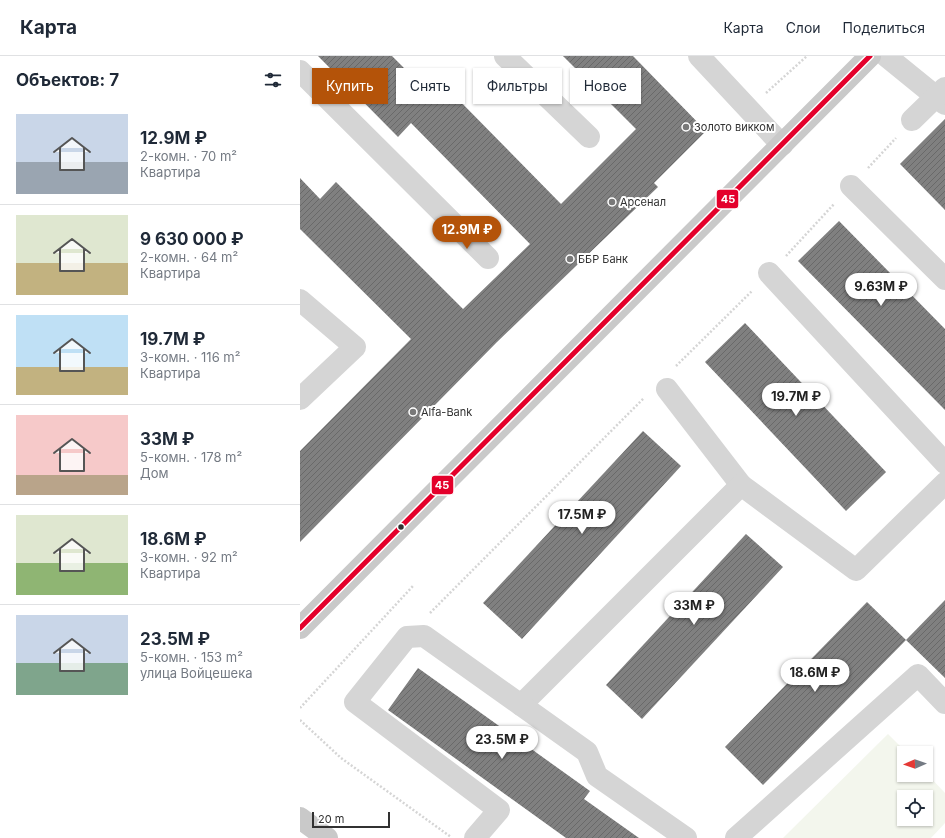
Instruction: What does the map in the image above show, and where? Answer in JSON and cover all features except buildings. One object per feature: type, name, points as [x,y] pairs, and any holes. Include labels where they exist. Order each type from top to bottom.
[{"type":"main road","points":[[300,628],[870,56]]},
{"type":"main road","points":[[300,818],[327,838]]},
{"type":"street","points":[[505,56],[589,137]]},
{"type":"street","points":[[699,56],[782,145]]},
{"type":"street","points":[[886,56],[945,104]]},
{"type":"street","points":[[300,71],[488,258]]},
{"type":"street","points":[[912,120],[945,88]]},
{"type":"street","points":[[851,186],[945,279]]},
{"type":"street","points":[[769,273],[945,464]]},
{"type":"street","points":[[300,300],[355,347],[300,399]]},
{"type":"street","points":[[667,389],[741,485],[856,570],[945,483]]},
{"type":"street","points":[[521,705],[741,485]]},
{"type":"street","points":[[475,838],[499,810],[355,702],[407,637],[424,636],[587,752],[597,776],[686,838]]},
{"type":"street","points":[[736,838],[918,675],[945,703]]},
{"type":"path","points":[[748,108],[807,56]]},
{"type":"path","points":[[300,708],[413,586]]},
{"type":"path","points":[[300,720],[341,758],[453,838]]},
{"type":"shaded area","points":[[888,734],[900,746],[897,746],[897,782],[933,782],[933,780],[945,793],[945,823],[931,838],[783,838]]},
{"type":"transit line","name":"45","points":[[300,628],[870,56]]},
{"type":"place","name":"Золото викком","points":[[686,127]]},
{"type":"place","name":"Арсенал","points":[[612,202]]},
{"type":"place","name":"ББР Банк","points":[[570,259]]},
{"type":"place","name":"Alfa-Bank","points":[[413,412]]}]
